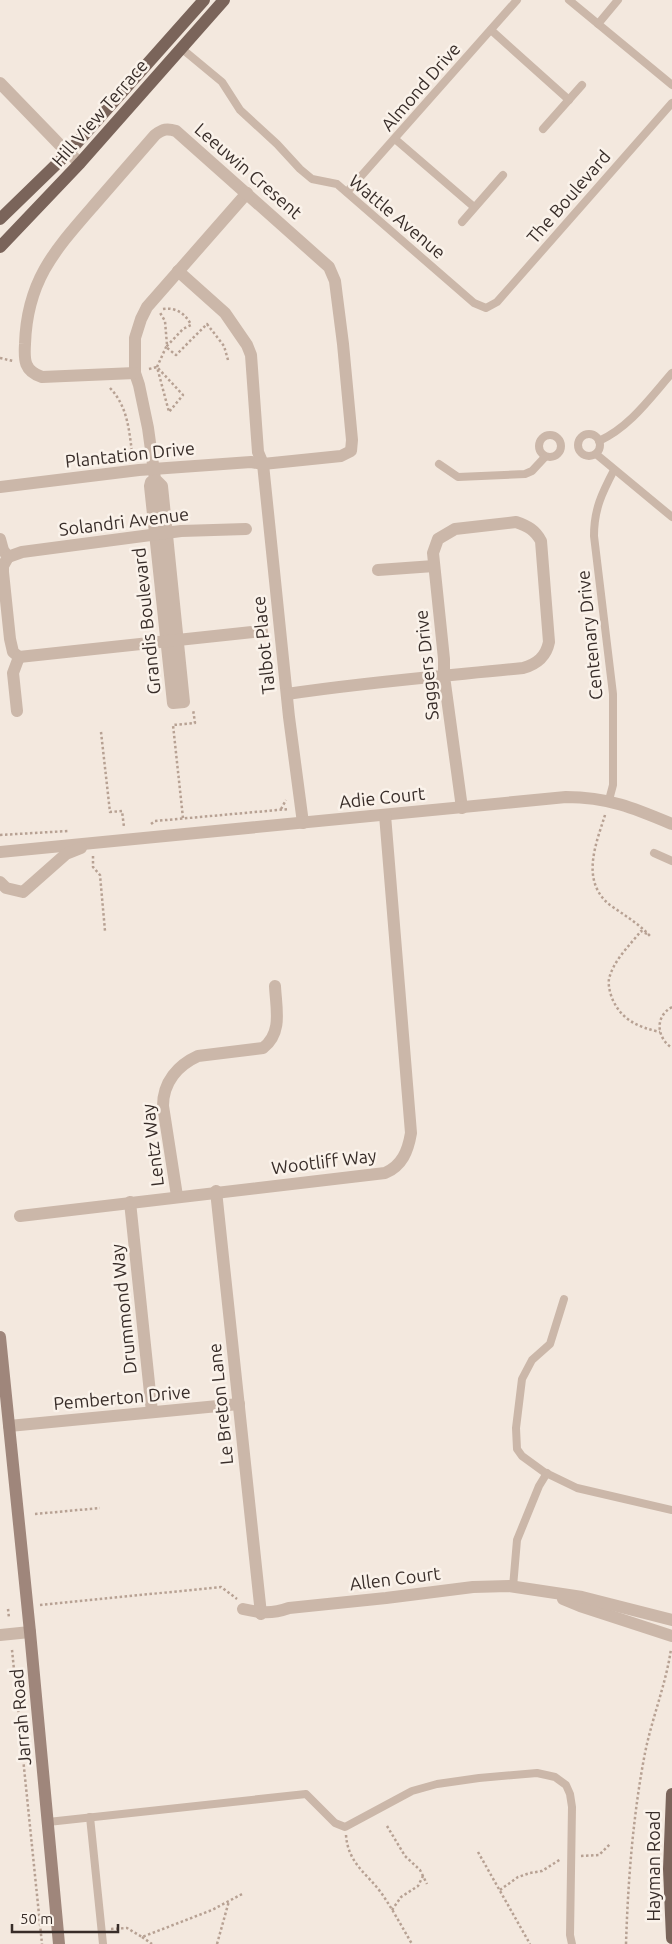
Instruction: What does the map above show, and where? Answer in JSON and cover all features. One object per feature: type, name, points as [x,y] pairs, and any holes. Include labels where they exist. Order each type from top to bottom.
[{"type":"main road","name":"Hill View Terrace","points":[[0,219],[68,153],[204,0]]},
{"type":"main road","name":"Hill View Terrace","points":[[0,247],[80,163],[224,0]]},
{"type":"main road","name":"Hayman Road","points":[[672,1794],[669,1869],[672,1938]]},
{"type":"street","points":[[0,83],[80,163]]},
{"type":"street","name":"Leeuwin Cresent","points":[[135,373],[42,376],[33,374],[24,361],[25,326],[28,308],[41,273],[51,256],[162,130],[168,128],[176,131],[324,260],[332,273],[336,287],[344,344],[352,440],[351,451],[347,454],[263,464]]},
{"type":"street","name":"Grandis Boulevard","points":[[172,640],[161,534],[162,486],[154,474],[148,428],[135,373],[135,338],[147,307],[247,193]]},
{"type":"street","name":"Talbot Place","points":[[178,271],[225,313],[240,334],[251,355],[258,452],[263,464],[287,694],[303,823]]},
{"type":"street","name":"Plantation Drive","points":[[0,487],[135,471],[154,474],[250,462],[263,464]]},
{"type":"street","name":"Saggers Drive","points":[[444,676],[523,668],[541,659],[548,651],[549,642],[541,542],[537,535],[525,525],[516,522],[454,529],[438,539],[433,553],[444,676],[462,808]]},
{"type":"street","name":"Solandri Avenue","points":[[8,557],[22,552],[161,534],[246,529]]},
{"type":"street","points":[[0,539],[3,550],[8,557],[3,566],[10,639],[13,652],[18,657]]},
{"type":"street","points":[[378,570],[434,566]]},
{"type":"street","points":[[18,657],[262,631]]},
{"type":"street","points":[[17,711],[13,673],[18,657]]},
{"type":"street","points":[[287,694],[444,676]]},
{"type":"street","name":"Adie Court","points":[[0,852],[385,816],[543,798],[585,797],[609,800],[630,806],[672,824]]},
{"type":"street","name":"Wootliff Way","points":[[20,1216],[385,1173],[393,1169],[404,1155],[411,1133],[385,816]]},
{"type":"street","name":"Adie Court","points":[[0,882],[6,888],[23,892],[66,854],[92,843]]},
{"type":"street","name":"Lentz Way","points":[[177,1196],[163,1106],[166,1086],[178,1068],[198,1056],[263,1048],[276,1030],[275,986]]},
{"type":"street","name":"Le Breton Lane","points":[[216,1192],[261,1614]]},
{"type":"street","name":"Drummond Way","points":[[130,1202],[152,1412]]},
{"type":"street","name":"Jarrah Road","points":[[0,1337],[59,1944]]},
{"type":"street","name":"Pemberton Drive","points":[[9,1426],[239,1404]]},
{"type":"street","name":"Allen Court","points":[[243,1609],[261,1614],[289,1608],[472,1587],[513,1587],[582,1597],[672,1620]]},
{"type":"street","name":"Allen Court","points":[[552,1594],[671,1642]]},
{"type":"street","points":[[0,1636],[30,1632]]},
{"type":"lane","name":"Almond Drive","points":[[348,192],[517,0]]},
{"type":"lane","points":[[569,0],[672,85]]},
{"type":"lane","points":[[598,24],[618,0]]},
{"type":"lane","points":[[491,30],[569,100]]},
{"type":"lane","name":"Wattle Avenue","points":[[181,48],[222,82],[240,110],[277,144],[300,169],[312,179],[337,184],[348,192],[474,303],[486,308]]},
{"type":"lane","points":[[543,129],[582,85]]},
{"type":"lane","name":"The Boulevard","points":[[486,308],[497,302],[672,103]]},
{"type":"lane","points":[[395,139],[474,207]]},
{"type":"lane","points":[[462,222],[503,175]]},
{"type":"lane","points":[[599,441],[611,436],[626,425],[672,373]]},
{"type":"lane","points":[[589,434],[597,437],[600,448],[592,456],[584,455],[581,453],[578,445],[582,437],[589,434]]},
{"type":"lane","points":[[545,436],[558,437],[562,445],[557,456],[545,457],[539,450],[539,442],[545,436]]},
{"type":"lane","points":[[562,445],[578,445]]},
{"type":"lane","points":[[596,454],[672,517]]},
{"type":"lane","points":[[439,464],[458,477],[525,474],[532,471],[545,457]]},
{"type":"lane","name":"Centenary Drive","points":[[609,800],[614,785],[613,694],[594,528],[598,503],[614,470]]},
{"type":"lane","points":[[654,853],[672,862]]},
{"type":"lane","points":[[564,1299],[550,1344],[532,1360],[520,1386],[516,1428],[517,1449],[530,1462],[577,1488],[672,1510]]},
{"type":"lane","points":[[513,1587],[517,1540],[547,1473]]},
{"type":"lane","points":[[48,1822],[306,1794],[335,1823],[345,1827],[412,1791],[437,1784],[537,1773],[555,1777],[566,1785],[570,1794],[573,1822],[570,1936],[572,1944]]},
{"type":"lane","points":[[90,1817],[103,1944]]},
{"type":"path","points":[[157,366],[184,395],[169,412],[157,366],[166,347],[183,329],[191,325],[188,318],[182,313],[170,308],[158,310],[166,321],[166,347]]},
{"type":"path","points":[[166,347],[176,355],[207,324],[224,346],[228,360]]},
{"type":"path","points":[[135,373],[157,366]]},
{"type":"path","points":[[108,386],[118,396],[126,414],[135,471]]},
{"type":"path","points":[[101,732],[110,812],[122,811],[124,827]]},
{"type":"path","points":[[609,800],[593,852],[591,862],[593,877],[602,897],[643,928],[650,936],[641,931],[612,970],[609,981],[611,996],[622,1015],[630,1022],[644,1029],[660,1032]]},
{"type":"path","points":[[92,843],[93,867],[100,876],[105,931]]},
{"type":"path","points":[[672,1007],[662,1015],[660,1022],[660,1032],[666,1044],[672,1048]]},
{"type":"path","points":[[35,1514],[100,1508]]},
{"type":"path","points":[[39,1605],[221,1587],[235,1596],[243,1609]]},
{"type":"path","points":[[8,1609],[8,1618]]},
{"type":"path","points":[[626,1944],[632,1849],[645,1753],[665,1677],[671,1642]]},
{"type":"path","points":[[12,1650],[42,1944]]},
{"type":"path","points":[[387,1826],[405,1856],[412,1862],[427,1884]]},
{"type":"path","points":[[345,1827],[346,1842],[353,1858],[363,1873],[376,1886],[412,1944]]},
{"type":"path","points":[[500,1890],[518,1877],[542,1871],[560,1859],[599,1854],[610,1844]]},
{"type":"path","points":[[478,1852],[530,1944]]},
{"type":"path","points":[[392,1910],[401,1897],[418,1886],[423,1876]]},
{"type":"path","points":[[142,1937],[212,1910],[244,1893]]},
{"type":"path","points":[[216,1944],[229,1901]]},
{"type":"path","points":[[102,1930],[127,1928],[152,1944]]}]
